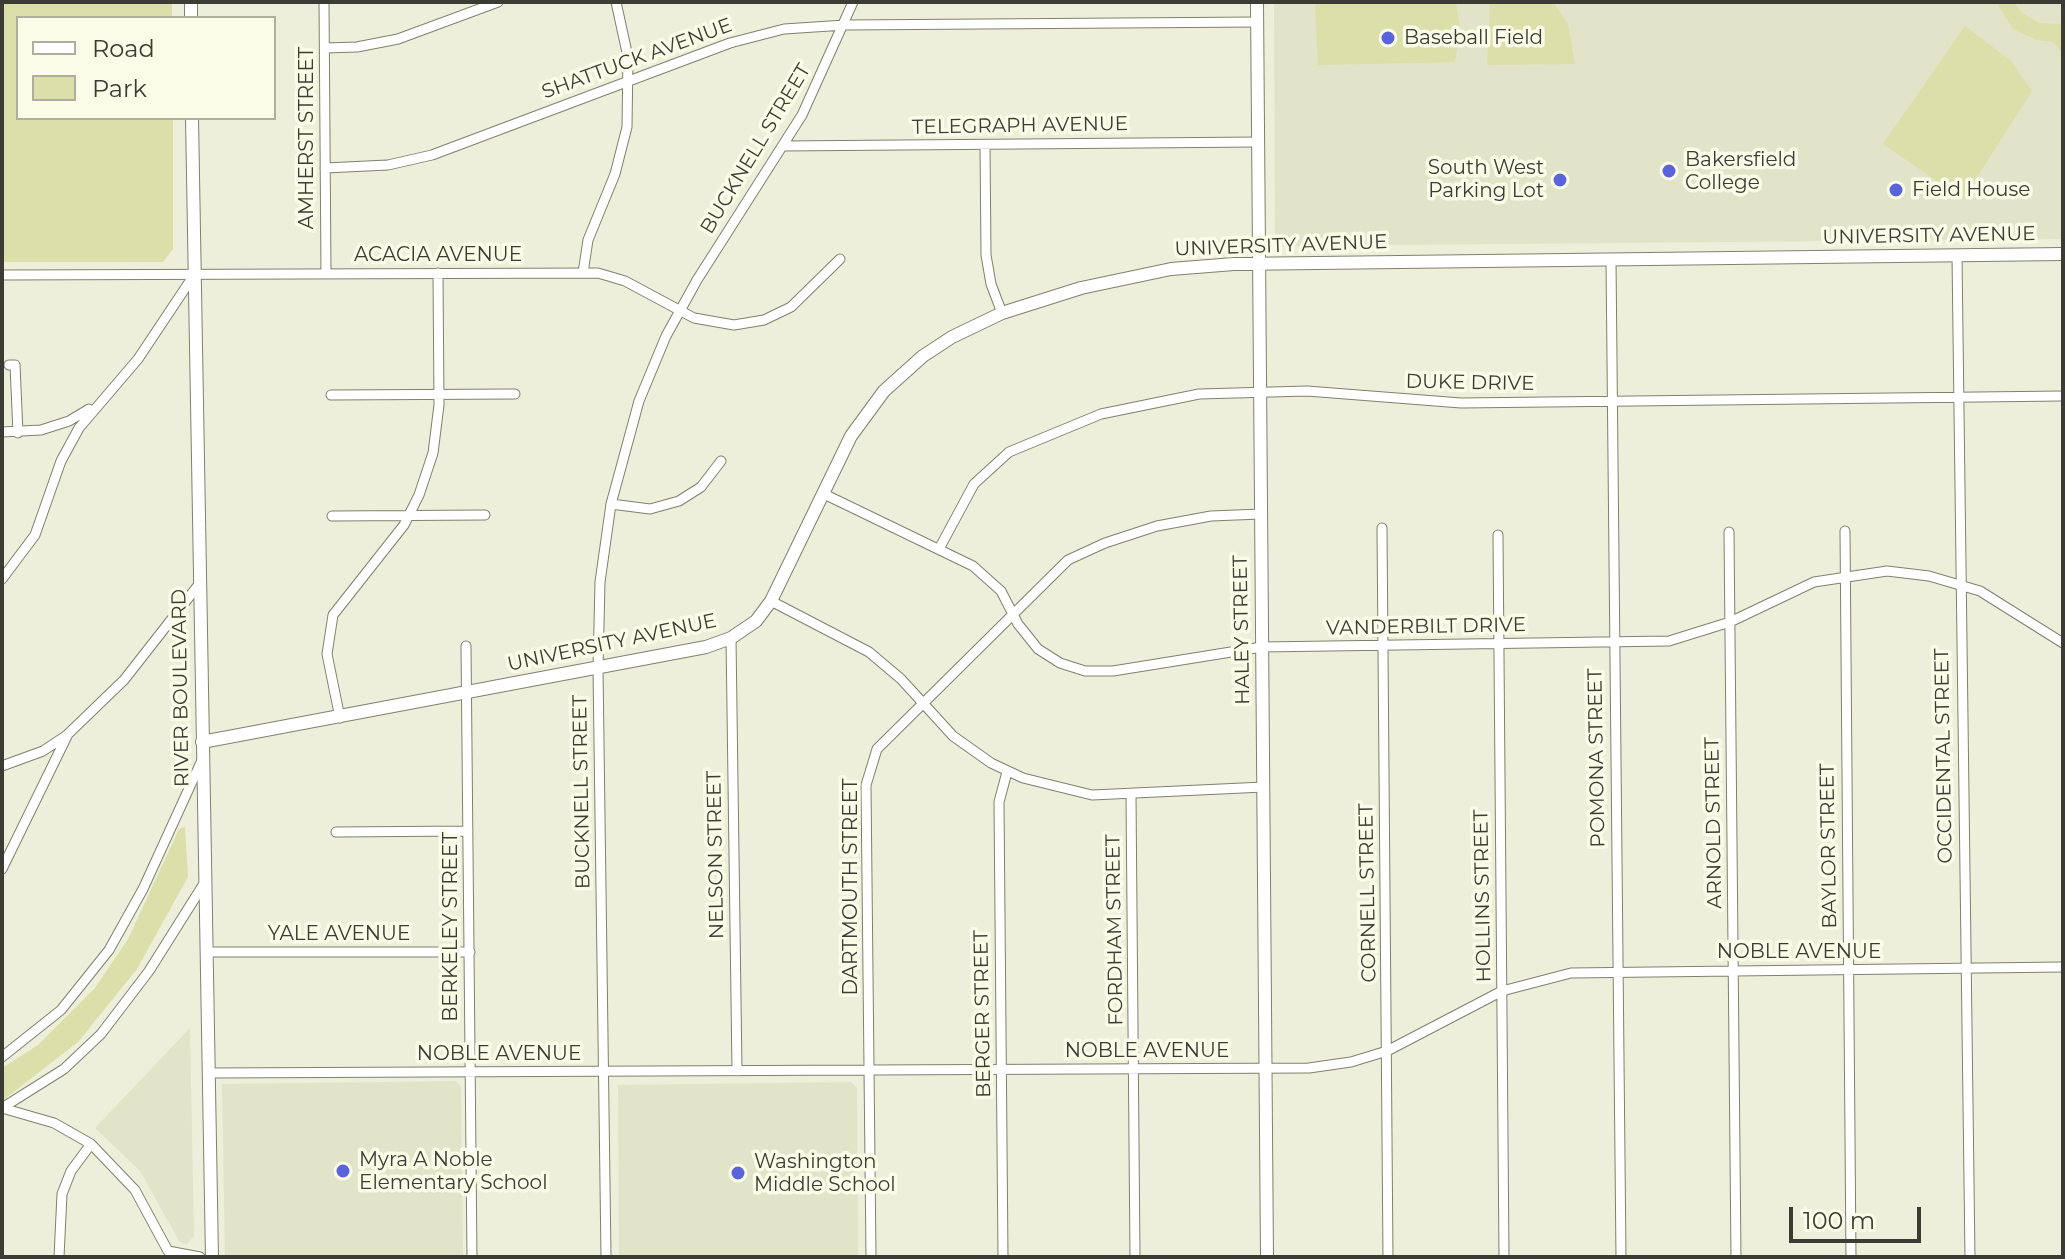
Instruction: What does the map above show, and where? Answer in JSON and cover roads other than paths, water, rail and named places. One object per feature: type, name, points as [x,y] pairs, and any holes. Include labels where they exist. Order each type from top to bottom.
[{"type":"street","name":"AMHERST STREET","points":[[324,2],[326,274]]},
{"type":"street","points":[[325,48],[357,47],[398,39],[498,2]]},
{"type":"street","points":[[583,273],[588,240],[622,151],[629,81],[624,33],[616,2]]},
{"type":"street","name":"BUCKNELL STREET","points":[[606,1257],[598,668],[600,582],[611,504],[639,401],[679,311],[818,86],[853,2]]},
{"type":"street","name":"HALEY STREET","points":[[1257,2],[1267,1257]]},
{"type":"street","name":"SHATTUCK AVENUE","points":[[325,168],[388,165],[432,155],[757,35],[845,25],[1257,22]]},
{"type":"street","name":"RIVER BOULEVARD","points":[[192,120],[212,1257]]},
{"type":"street","name":"TELEGRAPH AVENUE","points":[[783,146],[1258,142]]},
{"type":"street","points":[[985,145],[988,271],[1002,313]]},
{"type":"street","name":"UNIVERSITY AVENUE","points":[[202,742],[706,647],[731,638],[756,621],[771,601],[851,436],[884,391],[923,356],[1002,313],[1140,274],[1203,266],[1260,264],[2063,254]]},
{"type":"street","name":"OCCIDENTAL STREET","points":[[1957,256],[1970,1257]]},
{"type":"street","name":"ACACIA AVENUE","points":[[2,275],[583,273],[613,276],[679,311],[720,325],[764,320],[791,307],[840,259]]},
{"type":"street","name":"POMONA STREET","points":[[1611,260],[1621,1257]]},
{"type":"street","points":[[340,718],[327,654],[333,615],[347,593],[392,543],[410,515],[433,453],[439,394],[438,273]]},
{"type":"street","points":[[2,579],[35,535],[65,452],[101,400],[138,359],[194,275]]},
{"type":"street","points":[[9,365],[15,365],[18,433]]},
{"type":"street","name":"DUKE DRIVE","points":[[939,549],[974,484],[996,461],[1076,422],[1136,404],[1199,394],[1260,391],[1335,393],[1438,403],[2063,396]]},
{"type":"street","points":[[331,395],[515,394]]},
{"type":"street","points":[[2,432],[18,433],[57,426],[101,400]]},
{"type":"street","points":[[611,504],[650,509],[679,501],[701,487],[721,461]]},
{"type":"street","name":"VANDERBILT DRIVE","points":[[824,494],[982,572],[1001,591],[1038,649],[1060,663],[1085,671],[1113,671],[1262,647],[1669,641],[1730,622],[1795,589],[1845,575],[1901,572],[1961,584],[1999,601],[2063,643]]},
{"type":"street","name":"DARTMOUTH STREET","points":[[871,1257],[868,774],[885,739],[1057,568],[1105,543],[1184,520],[1261,514]]},
{"type":"street","points":[[332,516],[485,515]]},
{"type":"street","name":"CORNELL STREET","points":[[1382,528],[1388,1257]]},
{"type":"street","name":"BAYLOR STREET","points":[[1845,531],[1851,1257]]},
{"type":"street","name":"ARNOLD STREET","points":[[1729,532],[1736,1257]]},
{"type":"street","name":"HOLLINS STREET","points":[[1498,535],[1504,1257]]},
{"type":"street","points":[[2,766],[43,751],[68,734],[124,680],[200,583]]},
{"type":"street","points":[[771,601],[869,652],[953,736],[1007,772],[1071,792],[1131,795],[1176,789],[1264,787]]},
{"type":"street","name":"NELSON STREET","points":[[731,638],[737,1071]]},
{"type":"street","name":"BERKELEY STREET","points":[[466,646],[472,1257]]},
{"type":"street","points":[[2,869],[68,734]]},
{"type":"street","points":[[2,1057],[61,1010],[109,950],[143,889],[202,760]]},
{"type":"street","name":"BERGER STREET","points":[[1003,1257],[999,802],[1007,772]]},
{"type":"street","name":"FORDHAM STREET","points":[[1131,795],[1135,1257]]},
{"type":"street","points":[[336,832],[468,831]]},
{"type":"street","points":[[2,1108],[64,1069],[101,1034],[149,971],[205,882]]},
{"type":"street","name":"YALE AVENUE","points":[[208,952],[470,952]]},
{"type":"street","name":"NOBLE AVENUE","points":[[211,1073],[1001,1070],[1333,1065],[1387,1051],[1502,991],[1558,975],[1617,971],[2063,967]]},
{"type":"street","points":[[2,1108],[54,1123],[91,1144],[135,1190],[168,1251],[200,1257]]},
{"type":"street","points":[[59,1257],[62,1194],[71,1171],[91,1144]]},
{"type":"place","name":"Baseball Field","points":[[1388,38]]},
{"type":"place","name":"Bakersfield College","points":[[1669,171]]},
{"type":"place","name":"South West Parking Lot","points":[[1560,180]]},
{"type":"place","name":"Field House","points":[[1896,190]]},
{"type":"place","name":"Myra A Noble Elementary School","points":[[343,1171]]},
{"type":"place","name":"Washington Middle School","points":[[738,1173]]}]
